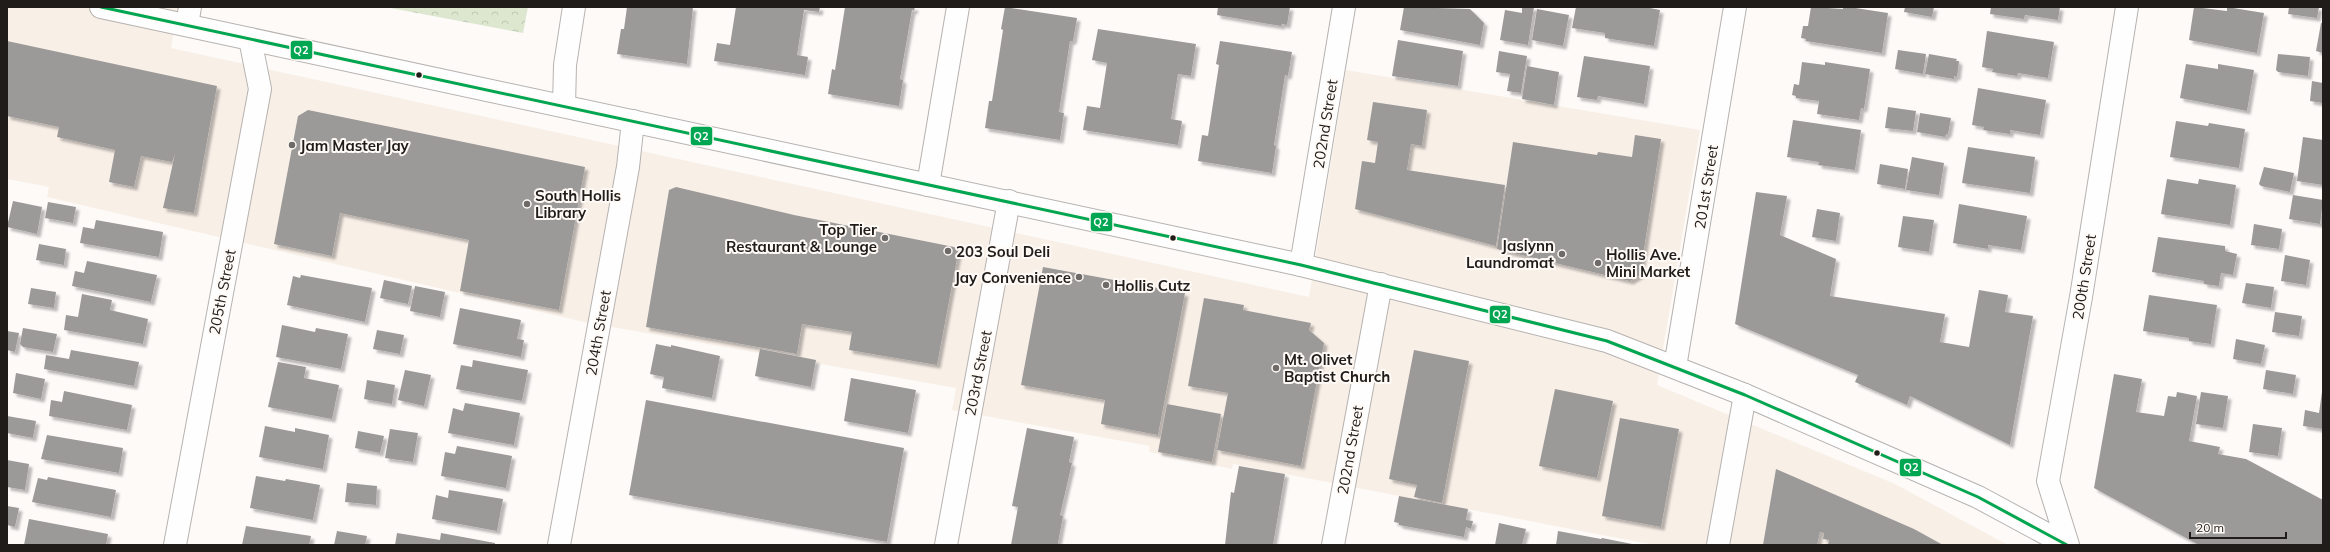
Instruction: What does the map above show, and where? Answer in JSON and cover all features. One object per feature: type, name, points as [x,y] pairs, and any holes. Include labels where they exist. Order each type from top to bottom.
[{"type":"street","points":[[101,7],[189,16],[250,39],[1301,265],[1607,341],[1745,395],[1978,497],[2068,545]]},
{"type":"street","points":[[564,106],[565,65],[574,7]]},
{"type":"street","points":[[928,185],[958,7]]},
{"type":"street","name":"202nd Street","points":[[1301,265],[1344,7]]},
{"type":"street","name":"201st Street","points":[[1675,367],[1735,7]]},
{"type":"street","name":"200th Street","points":[[2068,545],[2048,481],[2081,297],[2127,7]]},
{"type":"street","name":"205th Street","points":[[175,545],[260,89],[250,39]]},
{"type":"street","name":"204th Street","points":[[559,545],[628,167],[633,121]]},
{"type":"street","name":"203rd Street","points":[[946,545],[1009,201]]},
{"type":"street","name":"202nd Street","points":[[1333,545],[1381,284]]},
{"type":"street","points":[[1718,545],[1745,395]]},
{"type":"shaded area","points":[[7,7],[178,7],[171,48],[1309,297],[1346,70],[1700,130],[1657,385],[1895,484],[2008,545],[1654,545],[1233,464],[1232,469],[1149,452],[1150,446],[952,410],[956,388],[584,322],[47,197],[49,187],[7,179]]},
{"type":"green space","points":[[385,7],[528,7],[523,33]]},
{"type":"building","points":[[627,7],[693,7],[687,64],[617,54],[621,29],[624,29]]},
{"type":"building","points":[[736,7],[820,7],[819,12],[804,10],[797,55],[808,57],[805,75],[714,61],[717,43],[730,45]]},
{"type":"building","points":[[845,7],[915,7],[914,11],[912,10],[900,79],[903,80],[899,106],[828,94],[832,69],[835,70]]},
{"type":"building","points":[[1005,7],[1077,18],[1073,41],[1070,41],[1059,112],[1064,113],[1060,140],[985,128],[989,101],[992,101]]},
{"type":"building","points":[[1218,7],[1290,7],[1287,25],[1282,24],[1281,26],[1217,15]]},
{"type":"building","points":[[1404,7],[1470,9],[1484,23],[1480,45],[1400,30]]},
{"type":"building","points":[[1522,7],[1534,7],[1528,45],[1500,40],[1505,10],[1522,13]]},
{"type":"building","points":[[1576,7],[1645,7],[1660,10],[1654,46],[1605,38],[1605,33],[1572,28]]},
{"type":"building","points":[[1811,7],[1843,9],[1843,7],[1849,7],[1888,13],[1882,53],[1806,41],[1806,39],[1801,38],[1803,26],[1808,26]]},
{"type":"building","points":[[1905,7],[1934,7],[1932,17],[1904,12]]},
{"type":"building","points":[[1991,7],[2060,7],[2058,20],[2025,15],[2024,19],[1990,14]]},
{"type":"building","points":[[2194,7],[2227,11],[2227,7],[2264,13],[2257,53],[2189,40]]},
{"type":"building","points":[[2289,7],[2319,7],[2317,18],[2288,14]]},
{"type":"building","points":[[1537,9],[1569,15],[1563,46],[1532,40]]},
{"type":"building","points":[[2321,23],[2323,23],[2323,53],[2316,51]]},
{"type":"building","points":[[1098,29],[1196,44],[1191,76],[1178,74],[1171,119],[1182,121],[1178,145],[1083,130],[1087,106],[1100,108],[1107,63],[1092,60]]},
{"type":"building","points":[[1987,31],[2054,42],[2048,78],[2018,73],[2017,76],[1992,72],[1993,69],[1982,67]]},
{"type":"building","points":[[1398,40],[1463,51],[1458,86],[1392,76]]},
{"type":"building","points":[[7,41],[217,86],[194,213],[163,208],[175,154],[172,162],[141,156],[134,187],[109,182],[115,150],[57,137],[59,127],[7,116]]},
{"type":"building","points":[[1220,41],[1292,52],[1288,76],[1285,75],[1274,145],[1276,146],[1272,173],[1198,161],[1202,135],[1208,136],[1219,65],[1216,64]]},
{"type":"building","points":[[1898,50],[1926,54],[1923,74],[1895,69]]},
{"type":"building","points":[[1499,51],[1527,56],[1521,93],[1507,91],[1510,74],[1496,72]]},
{"type":"building","points":[[1929,54],[1957,59],[1956,61],[1959,61],[1957,77],[1954,76],[1954,79],[1925,74]]},
{"type":"building","points":[[2278,54],[2310,57],[2308,76],[2278,72],[2276,70]]},
{"type":"building","points":[[1584,56],[1650,66],[1644,104],[1598,96],[1597,100],[1577,97]]},
{"type":"building","points":[[1802,62],[1825,65],[1825,62],[1870,69],[1864,109],[1861,108],[1859,120],[1817,114],[1819,101],[1796,98],[1796,96],[1792,95],[1794,84],[1799,85]]},
{"type":"building","points":[[2186,64],[2218,69],[2218,64],[2254,70],[2247,111],[2180,98]]},
{"type":"building","points":[[1527,66],[1559,72],[1554,105],[1522,99]]},
{"type":"building","points":[[2312,81],[2323,83],[2323,103],[2310,101]]},
{"type":"building","points":[[1978,88],[2046,100],[2040,135],[2010,130],[2010,134],[1983,130],[1984,127],[1972,125]]},
{"type":"building","points":[[1373,102],[1427,110],[1422,146],[1411,144],[1407,170],[1505,185],[1496,246],[1355,209],[1362,161],[1375,163],[1378,142],[1367,140]]},
{"type":"building","points":[[1888,107],[1916,111],[1913,131],[1885,128]]},
{"type":"building","points":[[308,110],[585,167],[559,310],[460,291],[469,240],[340,213],[332,256],[274,244],[298,116]]},
{"type":"building","points":[[1920,113],[1951,118],[1948,134],[1946,134],[1945,137],[1917,132]]},
{"type":"building","points":[[1793,120],[1861,130],[1855,170],[1818,165],[1819,162],[1787,157]]},
{"type":"building","points":[[2176,121],[2208,126],[2209,123],[2245,129],[2239,168],[2170,157]]},
{"type":"building","points":[[1635,135],[1661,139],[1640,275],[1630,281],[1497,249],[1513,142],[1597,155],[1598,152],[1632,157]]},
{"type":"building","points":[[2303,137],[2323,140],[2323,185],[2297,181]]},
{"type":"building","points":[[1968,147],[2035,157],[2030,193],[1962,183]]},
{"type":"building","points":[[1912,157],[1944,163],[1939,195],[1906,190]]},
{"type":"building","points":[[1880,164],[1908,169],[1905,189],[1877,184]]},
{"type":"building","points":[[2264,167],[2294,173],[2290,192],[2261,186],[2259,184]]},
{"type":"building","points":[[2167,179],[2198,184],[2199,179],[2236,185],[2230,225],[2161,214]]},
{"type":"building","points":[[676,187],[794,215],[959,248],[937,365],[849,350],[852,332],[802,324],[797,354],[646,327],[669,190]]},
{"type":"building","points":[[1756,192],[1787,196],[1780,235],[1836,259],[1830,296],[1945,314],[1940,342],[1969,347],[1979,290],[2008,295],[2005,312],[2033,316],[2010,445],[1910,396],[1907,405],[1855,382],[1858,375],[1735,324]]},
{"type":"building","points":[[2293,195],[2323,200],[2320,224],[2289,219]]},
{"type":"building","points":[[13,201],[42,207],[37,234],[7,227]]},
{"type":"building","points":[[48,202],[76,207],[73,223],[45,218]]},
{"type":"building","points":[[1959,204],[2027,216],[2021,250],[1988,245],[1988,249],[1953,243]]},
{"type":"building","points":[[1817,209],[1840,213],[1836,241],[1812,237]]},
{"type":"building","points":[[1903,216],[1934,220],[1929,252],[1898,247]]},
{"type":"building","points":[[96,220],[163,232],[159,257],[80,243],[83,227],[94,229]]},
{"type":"building","points":[[2254,224],[2282,229],[2279,249],[2251,245]]},
{"type":"building","points":[[2158,237],[2225,246],[2225,251],[2237,254],[2233,275],[2221,273],[2219,286],[2204,284],[2204,281],[2152,272]]},
{"type":"building","points":[[39,244],[66,249],[64,265],[36,260]]},
{"type":"building","points":[[2285,255],[2310,260],[2306,285],[2281,281]]},
{"type":"building","points":[[87,261],[157,275],[151,302],[72,286],[75,271],[84,273]]},
{"type":"building","points":[[1043,267],[1185,293],[1158,435],[1101,424],[1105,400],[1021,385]]},
{"type":"building","points":[[301,275],[372,288],[365,322],[287,305],[293,276],[300,278]]},
{"type":"building","points":[[384,280],[412,286],[408,304],[380,298]]},
{"type":"building","points":[[2246,283],[2274,287],[2271,308],[2242,303]]},
{"type":"building","points":[[415,286],[445,292],[440,317],[410,311]]},
{"type":"building","points":[[31,288],[56,292],[54,308],[28,304]]},
{"type":"building","points":[[82,294],[112,300],[110,310],[148,319],[143,344],[64,330],[66,315],[78,317]]},
{"type":"building","points":[[2149,295],[2217,305],[2211,344],[2189,341],[2189,338],[2143,331]]},
{"type":"building","name":"Mt. Olivet Baptist Church","points":[[1204,298],[1244,305],[1243,310],[1311,323],[1309,330],[1324,343],[1301,466],[1217,450],[1228,393],[1188,386]]},
{"type":"building","points":[[460,308],[521,320],[517,339],[524,340],[521,357],[453,344]]},
{"type":"building","points":[[2275,312],[2302,316],[2299,336],[2272,332]]},
{"type":"building","points":[[282,325],[315,332],[316,328],[348,334],[341,369],[276,357]]},
{"type":"building","points":[[23,328],[57,334],[53,352],[23,347],[20,344]]},
{"type":"building","points":[[377,330],[404,335],[400,354],[373,349]]},
{"type":"building","points":[[7,331],[19,333],[15,352],[7,350]]},
{"type":"building","points":[[2236,339],[2265,345],[2261,364],[2233,359]]},
{"type":"building","points":[[656,344],[671,347],[671,345],[720,356],[712,398],[662,388],[664,377],[650,374]]},
{"type":"building","points":[[760,349],[816,360],[811,387],[755,376]]},
{"type":"building","points":[[71,350],[139,362],[134,386],[44,369],[46,355],[69,359]]},
{"type":"building","points":[[1414,350],[1469,361],[1442,503],[1414,497],[1417,485],[1389,479]]},
{"type":"building","points":[[473,360],[528,370],[522,401],[456,389],[461,365],[472,367]]},
{"type":"building","points":[[278,362],[306,367],[304,378],[339,385],[332,419],[268,407]]},
{"type":"building","points":[[405,370],[431,375],[424,406],[398,400]]},
{"type":"building","points":[[2266,370],[2296,375],[2293,394],[2263,389]]},
{"type":"building","points":[[16,373],[45,379],[41,399],[13,393]]},
{"type":"building","points":[[2114,374],[2142,379],[2136,412],[2164,416],[2168,396],[2176,397],[2177,392],[2197,396],[2189,441],[2220,447],[2218,454],[2246,459],[2323,500],[2323,545],[2199,545],[2094,488]]},
{"type":"building","points":[[851,378],[916,390],[908,433],[844,421]]},
{"type":"building","points":[[367,380],[395,385],[392,404],[364,399]]},
{"type":"building","points":[[1555,389],[1613,401],[1597,478],[1539,466]]},
{"type":"building","points":[[64,391],[132,405],[127,430],[49,416],[51,400],[62,402]]},
{"type":"building","points":[[2201,392],[2228,396],[2223,428],[2196,424]]},
{"type":"building","points":[[2322,392],[2323,429],[2303,426],[2305,410],[2319,413]]},
{"type":"building","points":[[646,400],[904,448],[887,542],[629,495]]},
{"type":"building","points":[[465,403],[520,413],[514,445],[448,433],[453,408],[463,411]]},
{"type":"building","points":[[1167,404],[1221,414],[1212,462],[1158,452]]},
{"type":"building","points":[[7,416],[36,421],[33,438],[7,433]]},
{"type":"building","points":[[1620,418],[1679,429],[1661,527],[1602,516]]},
{"type":"building","points":[[2253,424],[2282,428],[2278,456],[2249,452]]},
{"type":"building","points":[[265,426],[295,432],[295,428],[329,435],[323,469],[259,457]]},
{"type":"building","points":[[1027,428],[1074,437],[1069,462],[1072,463],[1060,515],[1063,516],[1058,543],[1060,545],[1011,545],[1018,507],[1012,506]]},
{"type":"building","points":[[390,429],[418,433],[413,462],[385,458]]},
{"type":"building","points":[[358,431],[384,436],[380,453],[355,448]]},
{"type":"building","points":[[47,435],[123,448],[119,473],[41,459]]},
{"type":"building","points":[[457,446],[512,456],[506,488],[441,476],[445,452],[455,454]]},
{"type":"building","points":[[7,460],[29,464],[25,490],[7,487]]},
{"type":"building","points":[[1239,466],[1285,474],[1273,545],[1225,545],[1231,492],[1234,493]]},
{"type":"building","points":[[1776,469],[1914,529],[1943,545],[1828,545],[1829,540],[1823,539],[1824,533],[1820,532],[1817,545],[1763,545]]},
{"type":"building","points":[[256,476],[285,481],[286,479],[320,485],[313,520],[250,508]]},
{"type":"building","points":[[48,477],[116,490],[111,517],[32,502],[38,478],[47,480]]},
{"type":"building","points":[[347,483],[377,486],[376,505],[345,502]]},
{"type":"building","points":[[449,490],[503,499],[497,531],[432,519],[436,495],[448,498]]},
{"type":"building","points":[[1399,496],[1468,509],[1466,520],[1473,521],[1471,529],[1466,527],[1464,537],[1399,525],[1399,523],[1394,522]]},
{"type":"building","points":[[7,506],[19,508],[15,527],[7,525]]},
{"type":"building","points":[[29,519],[108,534],[106,545],[24,545]]},
{"type":"building","points":[[1499,523],[1526,529],[1522,545],[1495,545]]},
{"type":"building","points":[[246,526],[311,536],[309,545],[242,545]]},
{"type":"building","points":[[337,531],[367,536],[365,545],[334,545]]},
{"type":"building","points":[[1558,531],[1602,538],[1637,545],[1556,545]]},
{"type":"building","points":[[397,533],[440,540],[441,533],[495,543],[495,545],[395,545]]},
{"type":"transit line","name":"Q2","points":[[101,7],[1301,265],[1607,341],[1745,395],[1978,497],[2067,545]]},
{"type":"place","name":"Jam Master Jay","points":[[292,145]]},
{"type":"place","name":"South Hollis Library","points":[[527,204]]},
{"type":"place","name":"Top Tier Restaurant & Lounge","points":[[885,238]]},
{"type":"place","name":"203 Soul Deli","points":[[948,251]]},
{"type":"place","name":"Jaslynn Laundromat","points":[[1562,254]]},
{"type":"place","name":"Hollis Ave. Mini Market","points":[[1598,263]]},
{"type":"place","name":"Jay Convenience","points":[[1079,277]]},
{"type":"place","name":"Hollis Cutz","points":[[1106,285]]},
{"type":"place","name":"Mt. Olivet Baptist Church","points":[[1276,368]]}]
